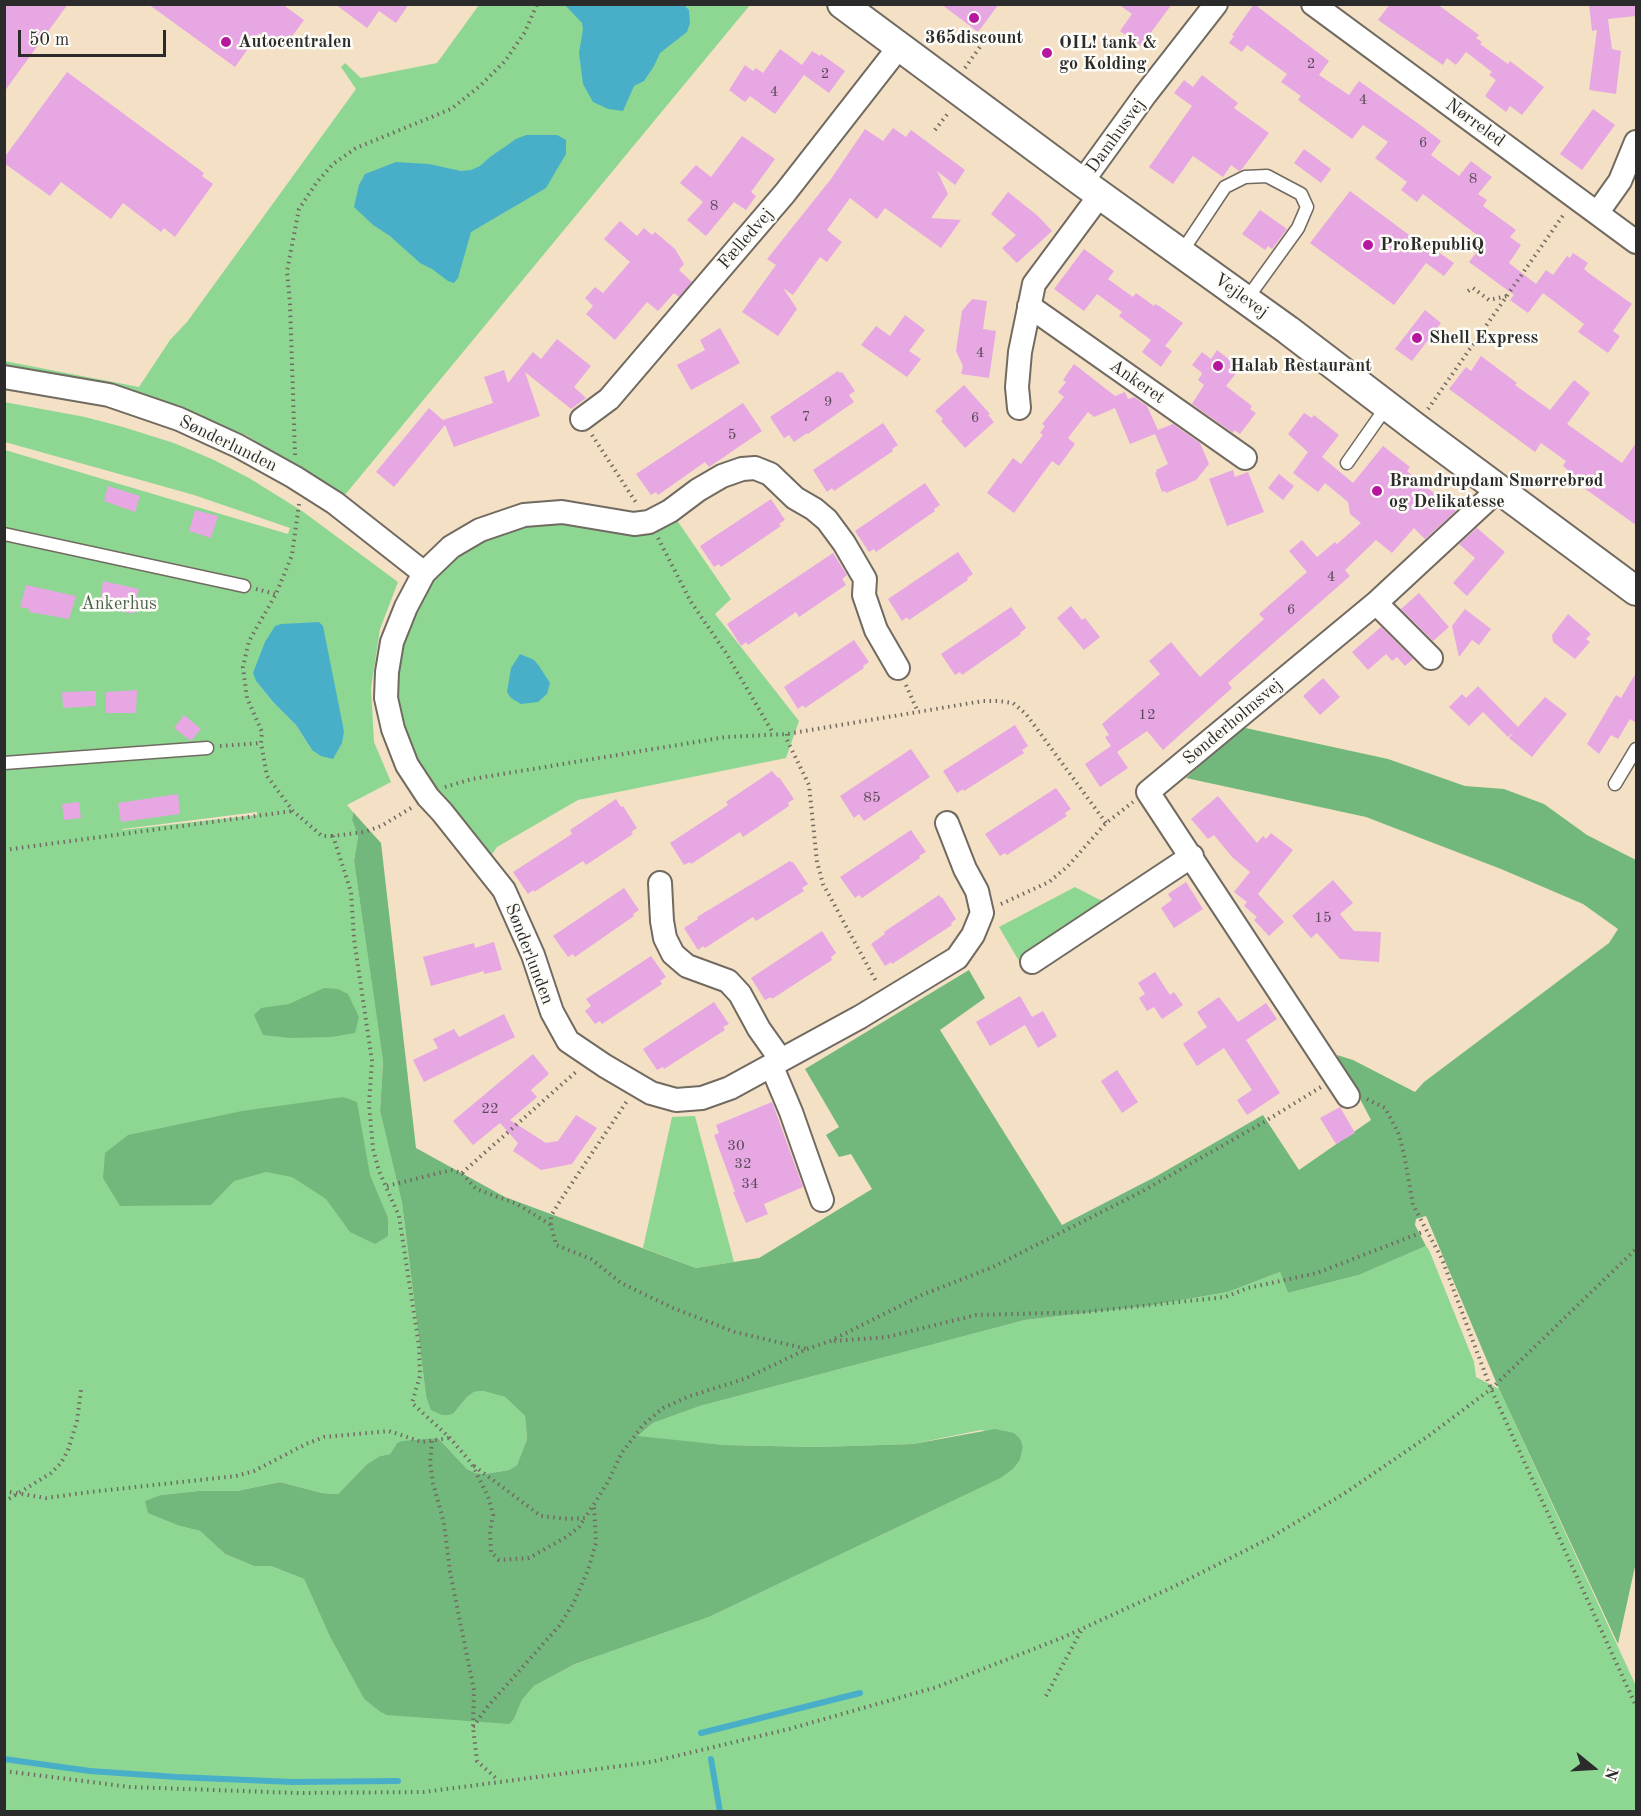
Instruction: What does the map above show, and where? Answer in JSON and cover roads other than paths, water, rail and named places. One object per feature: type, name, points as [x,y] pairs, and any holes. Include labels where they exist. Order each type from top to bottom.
[{"type":"street","name":"Vejlevej","points":[[842,4],[1246,300],[1636,591]]},
{"type":"street","name":"Damhusvej","points":[[1091,188],[1145,95],[1216,4]]},
{"type":"street","name":"Nørreled","points":[[1313,4],[1636,242]]},
{"type":"street","name":"Fælledvej","points":[[582,419],[609,399],[762,220],[899,47]]},
{"type":"street","points":[[1598,212],[1620,181],[1636,142]]},
{"type":"street","points":[[1019,408],[1017,387],[1023,335],[1034,284],[1091,188]]},
{"type":"street","name":"Ankeret","points":[[1029,306],[1245,458]]},
{"type":"street","name":"Sønderlunden","points":[[4,377],[109,394],[179,419],[238,446],[335,503],[424,573]]},
{"type":"street","name":"Sønderlunden","points":[[898,668],[876,630],[864,595],[865,579],[844,543],[827,520],[814,509],[795,498],[770,474],[755,468],[742,469],[722,476],[670,511],[649,522],[634,524],[562,512],[524,515],[480,530],[452,547],[424,573],[406,608],[392,642],[386,698],[393,729],[407,765],[428,797],[504,890],[533,955],[552,1012],[568,1041],[651,1093],[676,1101],[717,1094],[776,1064],[860,1017],[957,958],[973,935],[982,913],[976,891],[947,823]]},
{"type":"street","name":"Sønderholmsvej","points":[[1192,856],[1149,792],[1376,603],[1499,489]]},
{"type":"street","points":[[1376,603],[1431,658]]},
{"type":"street","points":[[1032,962],[1192,856],[1342,1086]]},
{"type":"street","points":[[660,883],[665,938],[673,954],[687,966],[728,981],[740,994],[759,1029],[776,1064],[822,1200]]},
{"type":"lane","points":[[1181,253],[1225,188],[1245,177],[1268,176],[1301,194],[1307,207],[1298,228],[1246,300]]},
{"type":"lane","points":[[1347,463],[1387,406]]},
{"type":"lane","points":[[4,534],[244,586]]},
{"type":"lane","points":[[4,763],[207,747]]},
{"type":"lane","points":[[1615,784],[1636,749]]},
{"type":"water","points":[[565,5],[684,5],[689,10],[690,23],[687,32],[660,53],[644,81],[634,86],[623,111],[608,109],[593,102],[583,84],[579,53],[582,23]]},
{"type":"water","points":[[526,135],[557,135],[566,140],[566,154],[546,188],[471,232],[458,278],[454,283],[420,263],[354,207],[359,185],[365,174],[396,162],[429,164],[461,171],[471,170],[480,166],[516,139]]},
{"type":"water","points":[[319,622],[323,626],[344,731],[342,743],[333,759],[321,756],[312,750],[296,725],[273,702],[256,681],[253,673],[265,642],[275,626]]},
{"type":"water","points":[[520,654],[534,660],[550,683],[547,694],[538,702],[521,704],[511,698],[507,692],[511,668]]},
{"type":"waterway","points":[[701,1733],[860,1693]]},
{"type":"waterway","points":[[4,1759],[90,1771],[177,1777],[293,1782],[398,1781]]},
{"type":"waterway","points":[[711,1759],[720,1812]]},
{"type":"place","name":"365discount","points":[[974,18]]},
{"type":"place","name":"Autocentralen","points":[[226,42]]},
{"type":"place","name":"OIL! tank & go Kolding","points":[[1047,53]]},
{"type":"place","name":"ProRepubliQ","points":[[1368,245]]},
{"type":"place","name":"Shell Express","points":[[1417,338]]},
{"type":"place","name":"Halab Restaurant","points":[[1218,366]]},
{"type":"place","name":"Bramdrupdam Smørrebrød og Delikatesse","points":[[1377,491]]},
{"type":"park label","name":"Ankerhus","points":[[119,604]]}]
